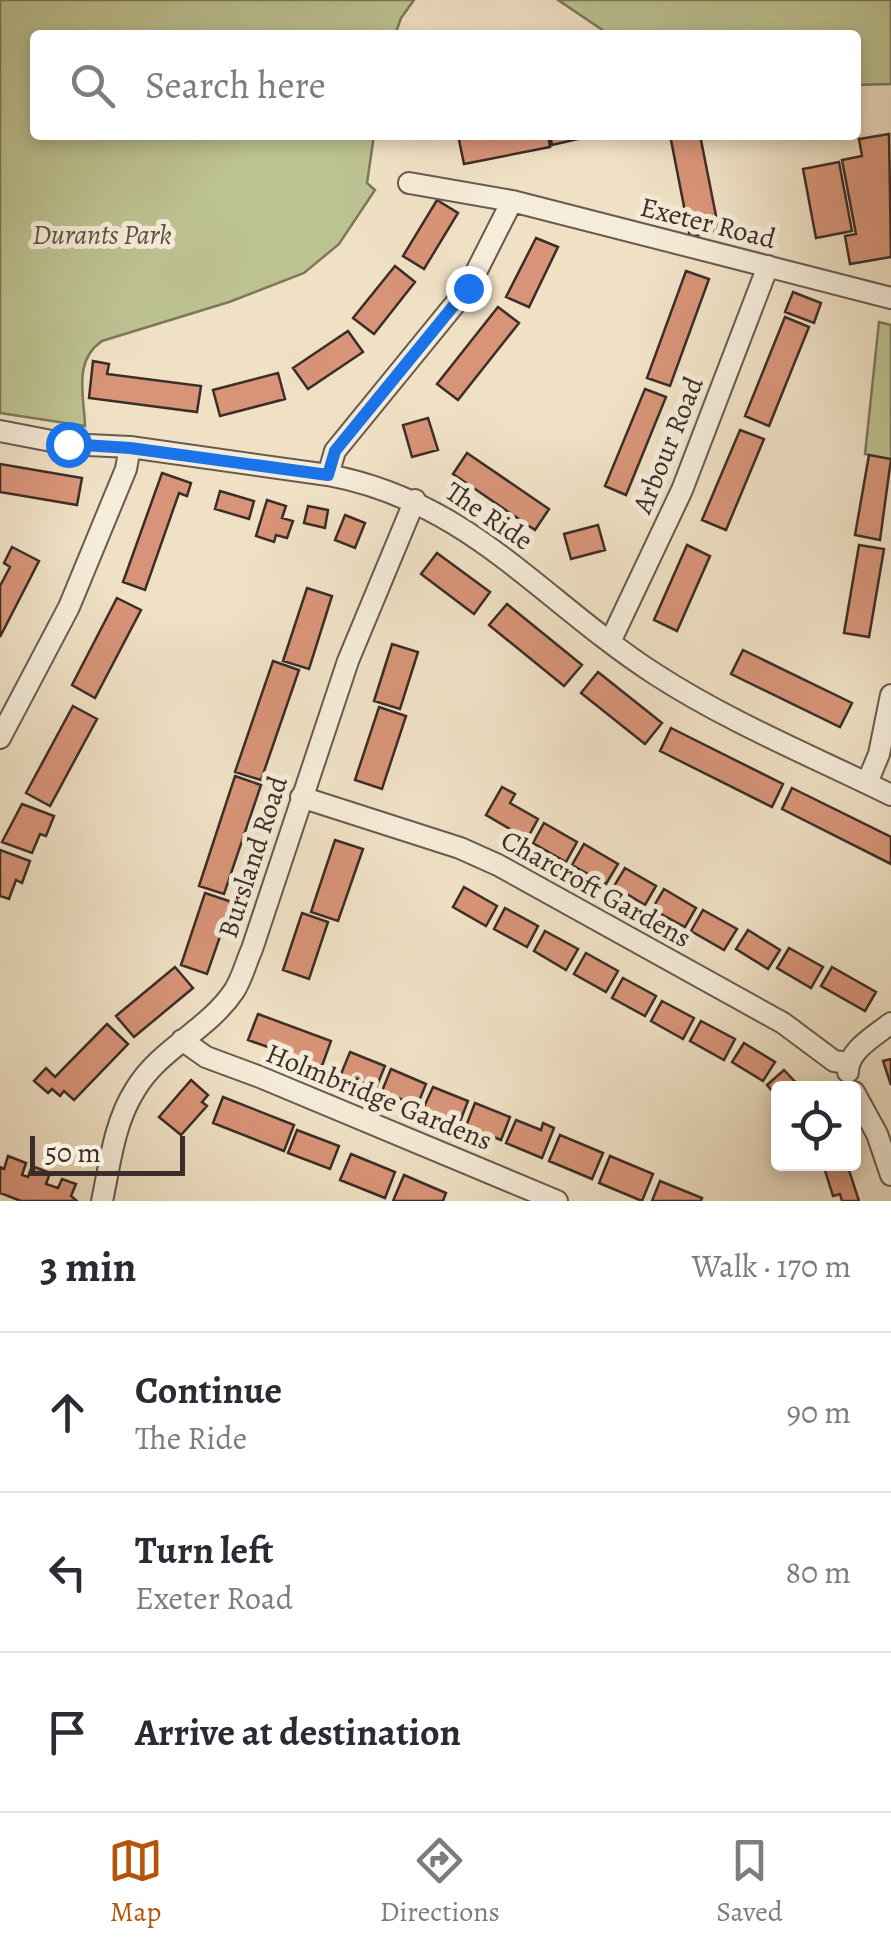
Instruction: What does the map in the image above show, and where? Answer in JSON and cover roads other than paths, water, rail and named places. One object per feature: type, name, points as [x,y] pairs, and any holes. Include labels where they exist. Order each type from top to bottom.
[{"type":"street","name":"Exeter Road","points":[[409,183],[512,200],[891,298]]},
{"type":"street","points":[[328,475],[335,451],[468,288],[512,200]]},
{"type":"street","name":"Arbour Road","points":[[610,642],[682,490],[768,266]]},
{"type":"street","name":"The Ride","points":[[0,431],[68,444],[130,448],[328,475],[415,500],[504,556],[610,642],[708,706],[891,795]]},
{"type":"street","points":[[2,728],[69,606],[126,470],[130,448]]},
{"type":"street","name":"Bursland Road","points":[[102,1201],[121,1116],[136,1087],[235,990],[348,661],[415,500]]},
{"type":"street","points":[[867,783],[879,754],[891,694]]},
{"type":"street","name":"Charcroft Gardens","points":[[302,797],[460,848],[498,865],[783,1023],[834,1061],[848,1063]]},
{"type":"street","points":[[848,1081],[848,1063],[859,1048],[891,1023]]},
{"type":"street","name":"Holmbridge Gardens","points":[[182,1040],[206,1057],[557,1201]]},
{"type":"street","points":[[861,1105],[877,1134],[891,1175]]},
{"type":"park label","name":"Durants Park","points":[[102,235]]}]
